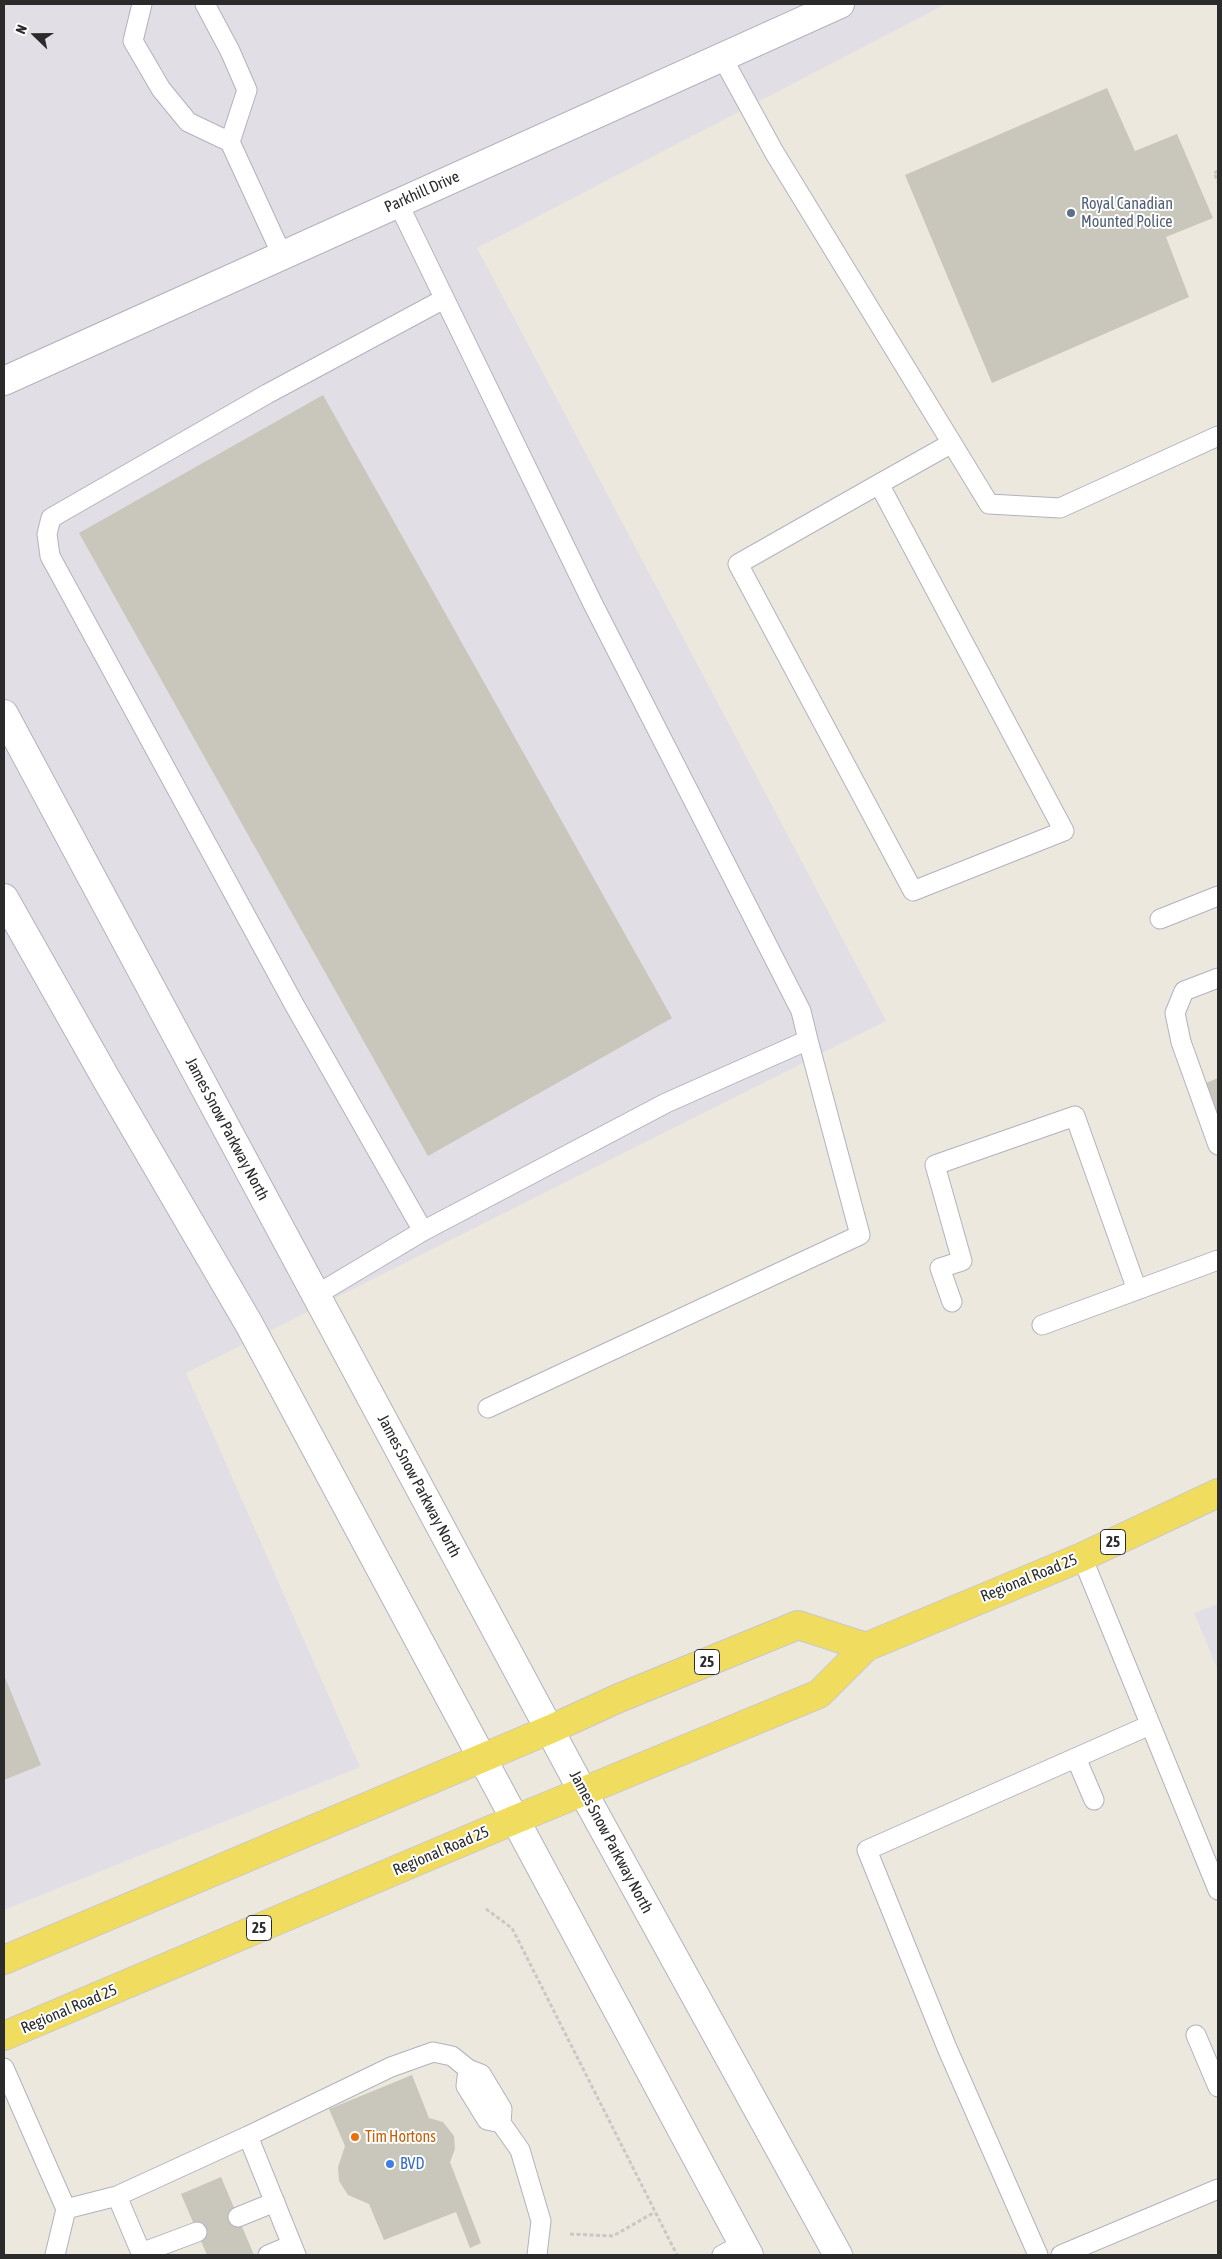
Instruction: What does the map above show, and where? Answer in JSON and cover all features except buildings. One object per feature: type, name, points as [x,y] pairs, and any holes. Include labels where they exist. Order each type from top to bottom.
[{"type":"main road","name":"Parkhill Drive","points":[[4,381],[840,4]]},
{"type":"main road","name":"James Snow Parkway North","points":[[4,714],[551,1729],[583,1792],[838,2255]]},
{"type":"main road","points":[[4,898],[108,1082],[249,1324],[483,1757],[738,2251]]},
{"type":"main road","name":"Regional Road 25","points":[[4,2036],[514,1820],[819,1694],[866,1647],[1082,1556],[1218,1493]]},
{"type":"main road","name":"25","points":[[4,1960],[551,1729],[619,1698],[798,1625],[866,1647]]},
{"type":"lane","points":[[142,4],[133,41],[161,89],[188,122],[230,142],[282,255]]},
{"type":"lane","points":[[205,4],[230,51],[247,90],[230,142]]},
{"type":"lane","points":[[722,57],[774,152],[989,504],[1060,508],[1218,436]]},
{"type":"lane","points":[[398,203],[593,604],[801,1012],[860,1234],[488,1408]]},
{"type":"lane","points":[[423,1231],[295,1006],[50,556],[47,534],[52,518],[267,394],[444,299]]},
{"type":"lane","points":[[879,484],[1064,831],[913,891],[738,564],[879,484],[952,443]]},
{"type":"lane","points":[[1160,919],[1218,896]]},
{"type":"lane","points":[[1218,978],[1184,991],[1175,1013],[1181,1042],[1218,1144]]},
{"type":"lane","points":[[316,1295],[423,1231],[666,1103],[808,1040]]},
{"type":"lane","points":[[952,1302],[940,1268],[962,1261],[935,1165],[1075,1116],[1137,1290]]},
{"type":"lane","points":[[1042,1326],[1218,1260]]},
{"type":"lane","points":[[1082,1556],[1218,1890]]},
{"type":"lane","points":[[1038,2255],[947,2048],[867,1850],[1150,1725]]},
{"type":"lane","points":[[1076,1758],[1094,1800]]},
{"type":"lane","points":[[1196,2035],[1218,2087]]},
{"type":"lane","points":[[66,2209],[117,2196],[391,2068],[433,2052],[452,2056],[468,2069],[466,2086],[487,2120],[500,2123],[520,2150],[541,2221],[537,2255]]},
{"type":"lane","points":[[4,2068],[66,2209],[55,2255]]},
{"type":"lane","points":[[248,2136],[294,2250],[268,2255]]},
{"type":"lane","points":[[1066,2254],[1218,2189]]},
{"type":"lane","points":[[117,2196],[141,2254],[197,2232]]},
{"type":"lane","points":[[238,2216],[275,2202]]},
{"type":"path","points":[[1218,171],[1214,173],[1218,182]]},
{"type":"path","points":[[486,1909],[512,1928],[677,2255]]},
{"type":"path","points":[[540,2232],[613,2236],[655,2212]]},
{"type":"shaded area","points":[[4,4],[946,4],[477,248],[886,1021],[186,1373],[360,1767],[4,1910]]},
{"type":"shaded area","points":[[1218,1604],[1218,1670],[1194,1613]]},
{"type":"place","name":"Royal Canadian Mounted Police","points":[[1071,213]]},
{"type":"place","name":"Tim Hortons","points":[[355,2137]]},
{"type":"place","name":"BVD","points":[[390,2164]]}]
